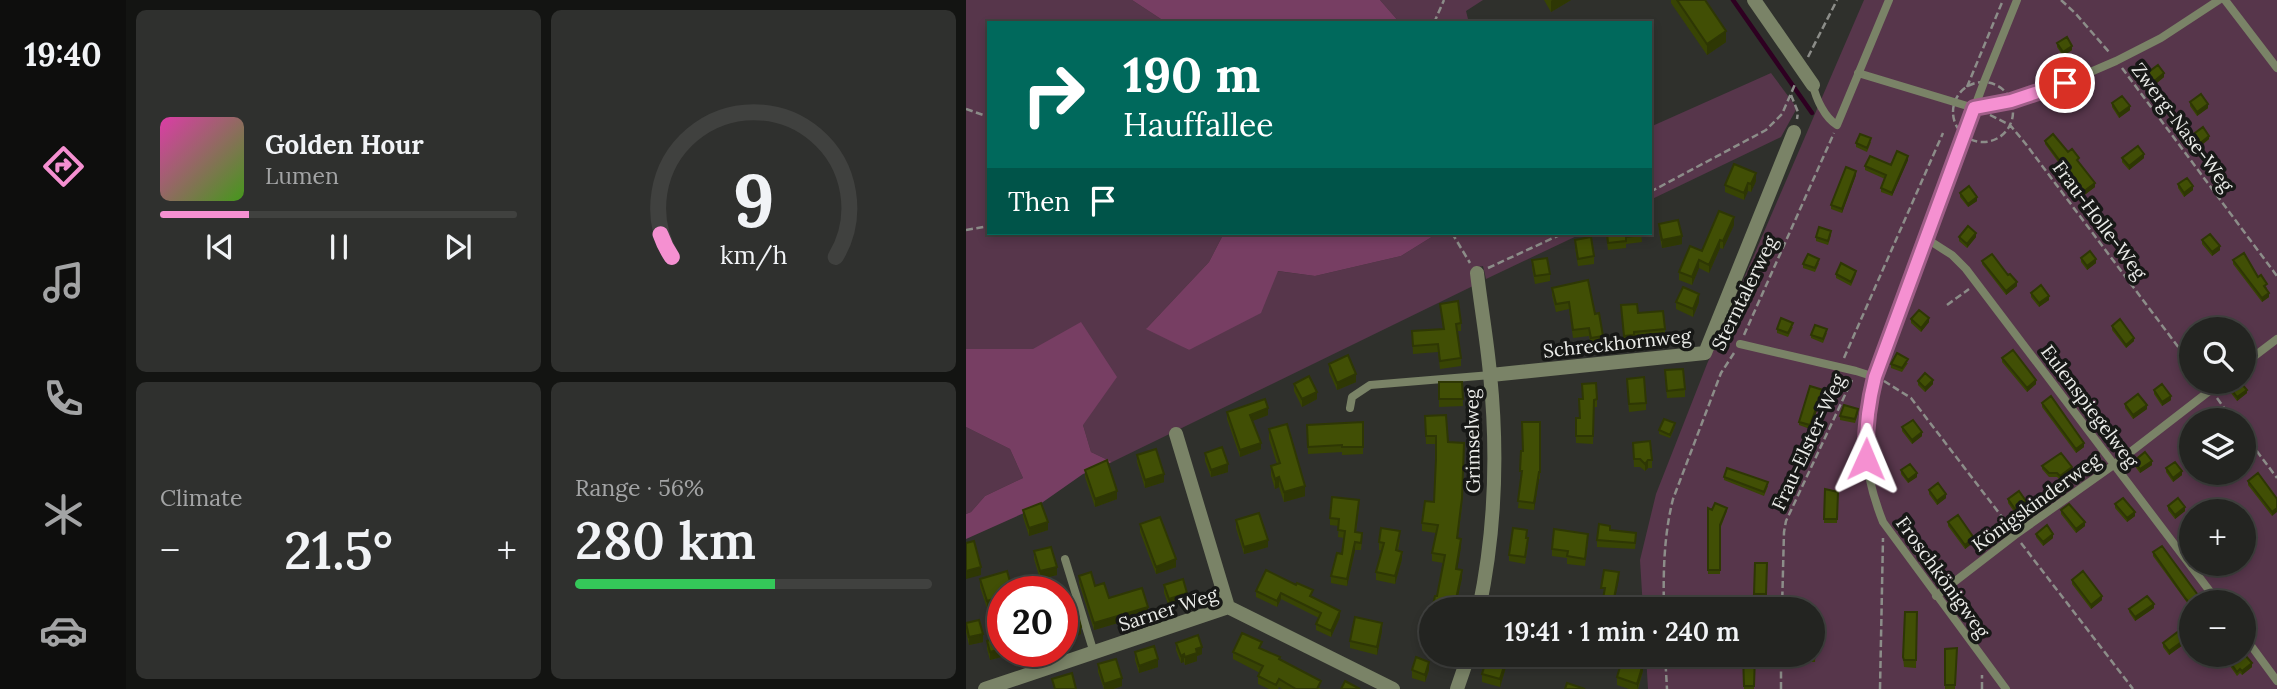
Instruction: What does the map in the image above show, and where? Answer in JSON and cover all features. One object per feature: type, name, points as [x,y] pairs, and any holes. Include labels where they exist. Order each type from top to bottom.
[{"type":"street","points":[[1754,0],[1813,85]]},
{"type":"street","name":"Schreckhornweg","points":[[1491,375],[1705,353],[1794,132]]},
{"type":"street","name":"Grimselweg","points":[[1477,273],[1491,375],[1494,482],[1490,538],[1481,597]]},
{"type":"street","points":[[1176,434],[1228,607]]},
{"type":"street","name":"Sarner Weg","points":[[985,689],[1228,607],[1393,689]]},
{"type":"street","points":[[1457,689],[1465,667]]},
{"type":"lane","points":[[1813,85],[1818,100],[1832,122],[1837,125],[1889,0]]},
{"type":"lane","name":"Froschkönigweg","points":[[2006,689],[1883,522],[1871,492],[1866,459],[1866,422],[1875,377],[1974,108],[2017,0]]},
{"type":"lane","points":[[1858,73],[1974,108],[2011,101],[2065,83],[2116,61],[2161,38],[2219,0]]},
{"type":"lane","points":[[2225,0],[2277,68]]},
{"type":"lane","name":"Eulenspiegelweg","points":[[1927,239],[1952,255],[1977,284],[2209,590]]},
{"type":"lane","points":[[2256,355],[2277,339]]},
{"type":"lane","points":[[1740,344],[1875,377]]},
{"type":"lane","name":"Schreckhornweg","points":[[1350,408],[1352,397],[1370,385],[1491,375]]},
{"type":"lane","name":"Königskinderweg","points":[[1936,596],[2205,394]]},
{"type":"lane","points":[[1065,559],[1094,653]]},
{"type":"lane","points":[[2256,652],[2277,681]]},
{"type":"path","points":[[1435,21],[1444,0]]},
{"type":"path","points":[[1652,191],[1766,130],[1782,114],[1837,0]]},
{"type":"path","points":[[1967,87],[2003,0]]},
{"type":"path","name":"Zwerg-Nase-Weg","points":[[2061,0],[2116,61],[2277,276]]},
{"type":"path","points":[[1791,95],[1798,112],[1794,132]]},
{"type":"path","name":"Frau-Holle-Weg","points":[[1974,108],[2010,125],[2179,348]]},
{"type":"path","points":[[966,109],[987,116]]},
{"type":"path","name":"Sterntalerweg","points":[[1664,597],[1663,558],[1673,499],[1721,373],[1740,344],[1784,250],[1837,125]]},
{"type":"path","points":[[1840,367],[1942,132]]},
{"type":"path","points":[[966,230],[987,226]]},
{"type":"path","points":[[1453,235],[1477,273],[1560,235]]},
{"type":"path","points":[[1947,305],[1977,284]]},
{"type":"path","name":"Frau-Elster-Weg","points":[[1782,597],[1783,532],[1786,521],[1856,371]]},
{"type":"path","points":[[2213,394],[2224,408]]},
{"type":"path","points":[[2256,450],[2277,478]]},
{"type":"path","points":[[1880,689],[1883,522]]},
{"type":"path","points":[[1666,667],[1667,689]]},
{"type":"path","points":[[1781,667],[1781,689]]},
{"type":"shaded area","points":[[966,0],[1132,0],[1164,21],[987,21],[987,235],[1223,235],[1209,262],[1147,328],[1189,350],[1277,271],[1315,276],[1401,256],[1435,235],[1579,235],[1486,279],[1483,266],[1471,269],[1475,285],[1112,462],[1091,452],[1083,425],[1033,349],[966,349]]},
{"type":"shaded area","points":[[1132,0],[1380,0],[1398,21],[1164,21]]},
{"type":"shaded area","points":[[1380,0],[1483,0],[1466,11],[1468,21],[1398,21]]},
{"type":"shaded area","points":[[1864,0],[2277,0],[2277,689],[1648,689],[1647,667],[1825,667],[1825,597],[1642,597],[1640,560],[1656,494],[1707,364]]},
{"type":"shaded area","points":[[1771,73],[1797,108],[1781,137],[1652,199],[1652,126]]},
{"type":"shaded area","points":[[1223,235],[1435,235],[1401,256],[1315,276],[1278,271],[1261,313],[1189,350],[1146,329],[1209,262]]},
{"type":"shaded area","points":[[1081,322],[1117,377],[1083,425],[1091,452],[1112,462],[1083,474],[1033,509],[966,539],[966,514],[985,496],[1023,478],[1010,449],[966,427],[966,349],[1033,349]]},
{"type":"shaded area","points":[[966,427],[1010,449],[1023,478],[985,496],[966,514]]},
{"type":"building","points":[[1677,0],[1705,0],[1726,31],[1707,44]]},
{"type":"building","points":[[2067,37],[2072,46],[2063,52],[2057,43]]},
{"type":"building","points":[[2158,65],[2164,73],[2152,83],[2146,74]]},
{"type":"building","points":[[2201,94],[2208,104],[2197,112],[2190,102]]},
{"type":"building","points":[[2122,96],[2130,106],[2119,114],[2112,103]]},
{"type":"building","points":[[2203,127],[2209,136],[2198,145],[2191,136]]},
{"type":"building","points":[[1860,134],[1871,138],[1867,148],[1856,143]]},
{"type":"building","points":[[2053,134],[2068,152],[2072,149],[2095,183],[2083,192],[2045,141]]},
{"type":"building","points":[[2138,146],[2144,154],[2129,166],[2122,158]]},
{"type":"building","points":[[1897,151],[1908,156],[1892,193],[1881,188],[1886,175],[1865,166],[1870,156],[1891,165]]},
{"type":"building","points":[[1734,164],[1756,173],[1744,193],[1725,185]]},
{"type":"building","points":[[1846,167],[1856,171],[1842,209],[1831,205]]},
{"type":"building","points":[[2187,178],[2193,186],[2184,193],[2178,184]]},
{"type":"building","points":[[1969,186],[1977,197],[1968,204],[1960,193]]},
{"type":"building","points":[[1719,211],[1734,217],[1709,265],[1699,260],[1692,277],[1679,272],[1690,246],[1702,251]]},
{"type":"building","points":[[1678,220],[1682,236],[1662,240],[1659,224]]},
{"type":"building","points":[[1968,226],[1976,233],[1967,244],[1959,237]]},
{"type":"building","points":[[1819,227],[1831,231],[1828,241],[1816,237]]},
{"type":"building","points":[[2210,234],[2220,246],[2212,252],[2202,240]]},
{"type":"building","points":[[1607,235],[1642,235],[1626,237],[1626,241],[1608,243]]},
{"type":"building","points":[[1591,237],[1594,256],[1578,259],[1575,240]]},
{"type":"building","points":[[2090,251],[2096,259],[2087,266],[2081,258]]},
{"type":"building","points":[[2244,253],[2258,277],[2261,275],[2267,284],[2264,286],[2269,293],[2262,298],[2233,260]]},
{"type":"building","points":[[1808,254],[1819,259],[1815,268],[1803,264]]},
{"type":"building","points":[[1992,254],[2017,282],[2006,291],[1982,261]]},
{"type":"building","points":[[1547,258],[1550,274],[1535,276],[1532,260]]},
{"type":"building","points":[[1841,263],[1856,271],[1851,282],[1836,274]]},
{"type":"building","points":[[1588,280],[1603,336],[1591,338],[1589,328],[1573,330],[1569,302],[1556,304],[1552,288]]},
{"type":"building","points":[[2041,285],[2049,296],[2039,303],[2031,293]]},
{"type":"building","points":[[1683,287],[1699,294],[1693,309],[1676,302]]},
{"type":"building","points":[[1458,301],[1461,323],[1456,324],[1461,358],[1440,361],[1438,344],[1413,346],[1412,331],[1444,329],[1440,304]]},
{"type":"building","points":[[1637,304],[1638,313],[1663,311],[1665,329],[1634,332],[1634,335],[1624,336],[1621,305]]},
{"type":"building","points":[[1919,310],[1929,318],[1921,328],[1911,319]]},
{"type":"building","points":[[1781,318],[1793,323],[1788,333],[1777,329]]},
{"type":"building","points":[[2120,319],[2134,338],[2126,345],[2112,326]]},
{"type":"building","points":[[1815,325],[1827,329],[1823,339],[1811,335]]},
{"type":"building","points":[[2013,350],[2036,380],[2027,388],[2002,358]]},
{"type":"building","points":[[1897,353],[1908,359],[1902,368],[1891,364]]},
{"type":"building","points":[[1348,355],[1356,374],[1337,383],[1329,364]]},
{"type":"building","points":[[1683,369],[1685,389],[1667,391],[1665,370]]},
{"type":"building","points":[[1925,373],[1933,380],[1925,388],[1918,381]]},
{"type":"building","points":[[1309,376],[1317,392],[1302,399],[1294,384]]},
{"type":"building","points":[[1644,377],[1646,403],[1629,404],[1627,379]]},
{"type":"building","points":[[1439,382],[1462,382],[1463,399],[1439,399]]},
{"type":"building","points":[[1596,383],[1593,436],[1576,436],[1576,418],[1580,418],[1579,399],[1583,399],[1582,384]]},
{"type":"building","points":[[2162,384],[2171,396],[2162,402],[2154,390]]},
{"type":"building","points":[[1810,386],[1823,390],[1810,425],[1799,422]]},
{"type":"building","points":[[2138,394],[2147,405],[2133,415],[2125,404]]},
{"type":"building","points":[[2051,396],[2084,443],[2076,449],[2042,403]]},
{"type":"building","points":[[1265,399],[1268,408],[1250,415],[1261,443],[1240,450],[1227,412]]},
{"type":"building","points":[[1844,405],[1858,409],[1855,419],[1840,416]]},
{"type":"building","points":[[1446,415],[1448,442],[1464,443],[1457,538],[1461,539],[1456,569],[1462,570],[1456,597],[1435,597],[1445,555],[1432,553],[1438,525],[1422,523],[1425,501],[1434,502],[1436,459],[1436,436],[1426,436],[1425,416]]},
{"type":"building","points":[[1664,419],[1675,423],[1670,435],[1659,430]]},
{"type":"building","points":[[1913,420],[1922,432],[1912,440],[1902,427]]},
{"type":"building","points":[[1363,422],[1363,447],[1308,447],[1307,425]]},
{"type":"building","points":[[1522,422],[1540,422],[1540,472],[1534,503],[1518,501],[1522,471]]},
{"type":"building","points":[[1287,424],[1305,486],[1284,492],[1279,477],[1275,479],[1271,466],[1280,463],[1269,429]]},
{"type":"building","points":[[1650,441],[1652,460],[1645,464],[1640,459],[1634,459],[1633,443]]},
{"type":"building","points":[[1222,447],[1228,464],[1211,470],[1205,453]]},
{"type":"building","points":[[1156,449],[1164,474],[1145,480],[1137,455]]},
{"type":"building","points":[[2145,452],[2152,461],[2140,469],[2134,461]]},
{"type":"building","points":[[2061,453],[2072,467],[2060,476],[2057,473],[2049,473],[2042,466]]},
{"type":"building","points":[[1107,460],[1117,491],[1095,499],[1085,470]]},
{"type":"building","points":[[2175,462],[2179,473],[2173,478],[2166,468]]},
{"type":"building","points":[[1910,464],[1917,473],[1908,480],[1901,470]]},
{"type":"building","points":[[1727,468],[1768,482],[1764,492],[1724,477]]},
{"type":"building","points":[[2258,473],[2277,499],[2277,508],[2272,512],[2251,485],[2256,485]]},
{"type":"building","points":[[1938,483],[1946,494],[1937,501],[1929,490]]},
{"type":"building","points":[[1825,489],[1838,492],[1837,519],[1824,519]]},
{"type":"building","points":[[2019,491],[2026,501],[2015,509],[2008,499]]},
{"type":"building","points":[[1332,497],[1359,500],[1355,532],[1362,533],[1361,543],[1355,542],[1347,579],[1331,576],[1337,553],[1342,554],[1345,531],[1338,530],[1339,519],[1330,518]]},
{"type":"building","points":[[2123,498],[2135,512],[2127,518],[2115,504]]},
{"type":"building","points":[[2179,499],[2179,512],[2175,515],[2168,506]]},
{"type":"building","points":[[1041,503],[1048,522],[1029,528],[1023,510]]},
{"type":"building","points":[[1715,503],[1727,508],[1720,525],[1720,570],[1708,570],[1708,508],[1712,510]]},
{"type":"building","points":[[2069,504],[2085,522],[2076,529],[2061,510]]},
{"type":"building","points":[[1259,513],[1268,540],[1244,547],[1236,520]]},
{"type":"building","points":[[1958,515],[1974,538],[1965,545],[1948,522]]},
{"type":"building","points":[[1160,517],[1176,559],[1156,567],[1140,524]]},
{"type":"building","points":[[1599,524],[1610,526],[1610,530],[1636,533],[1635,543],[1597,540]]},
{"type":"building","points":[[2047,525],[2053,534],[2043,542],[2036,534]]},
{"type":"building","points":[[1381,528],[1400,531],[1396,550],[1402,552],[1395,576],[1376,572],[1384,543],[1379,542]]},
{"type":"building","points":[[1513,528],[1527,530],[1525,557],[1509,555]]},
{"type":"building","points":[[1554,529],[1588,534],[1585,559],[1567,556],[1568,551],[1552,549]]},
{"type":"building","points":[[974,541],[981,567],[966,571],[966,543]]},
{"type":"building","points":[[2162,546],[2179,569],[2179,576],[2184,576],[2194,590],[2180,590],[2153,552]]},
{"type":"building","points":[[1051,547],[1057,567],[1040,571],[1034,551]]},
{"type":"building","points":[[1755,563],[1767,563],[1766,594],[1754,594]]},
{"type":"building","points":[[1266,570],[1313,590],[1310,596],[1340,611],[1331,631],[1316,624],[1321,613],[1281,593],[1277,601],[1256,591]]},
{"type":"building","points":[[1604,570],[1619,572],[1614,597],[1603,597],[1605,588],[1601,588]]},
{"type":"building","points":[[1007,571],[1008,576],[990,576]]},
{"type":"building","points":[[2083,571],[2102,596],[2091,605],[2072,580]]},
{"type":"building","points":[[1091,572],[1095,586],[1104,583],[1109,598],[1142,588],[1148,607],[1094,623],[1079,576]]},
{"type":"building","points":[[987,577],[987,601],[980,579]]},
{"type":"building","points":[[1183,579],[1187,593],[1169,599],[1164,585]]},
{"type":"building","points":[[2147,596],[2154,604],[2135,617],[2129,609]]},
{"type":"building","points":[[1905,612],[1917,612],[1916,660],[1904,660],[1903,657]]},
{"type":"building","points":[[1355,617],[1382,623],[1377,647],[1350,641]]},
{"type":"building","points":[[979,620],[983,634],[969,637],[966,623]]},
{"type":"building","points":[[2179,631],[2179,644],[2169,651],[2163,643]]},
{"type":"building","points":[[1242,633],[1262,642],[1259,648],[1321,681],[1317,689],[1296,689],[1279,679],[1276,685],[1258,676],[1263,666],[1233,652]]},
{"type":"building","points":[[1198,635],[1202,647],[1196,649],[1197,653],[1181,656],[1176,643]]},
{"type":"building","points":[[1154,646],[1158,659],[1139,666],[1135,652]]},
{"type":"building","points":[[1957,648],[1955,685],[1945,685],[1945,649]]},
{"type":"building","points":[[1416,657],[1419,658],[1419,667],[1427,667],[1425,675],[1412,670]]},
{"type":"building","points":[[1116,659],[1122,678],[1104,684],[1098,664]]},
{"type":"building","points":[[1484,667],[1504,667],[1500,679],[1482,674]]},
{"type":"building","points":[[1620,667],[1642,667],[1637,684],[1617,677]]},
{"type":"building","points":[[1743,667],[1755,667],[1754,686],[1744,686]]},
{"type":"building","points":[[2234,667],[2247,667],[2242,671],[2240,669],[2237,672]]},
{"type":"building","points":[[1072,673],[1076,689],[1055,689],[1052,679]]},
{"type":"building","points":[[1345,681],[1360,689],[1341,689]]},
{"type":"building","points":[[1567,683],[1585,689],[1565,689]]},
{"type":"waterway","points":[[1733,0],[1812,113]]},
{"type":"route","points":[[1866,459],[1868,403],[1875,377],[1974,108],[2011,101],[2065,83]]}]
